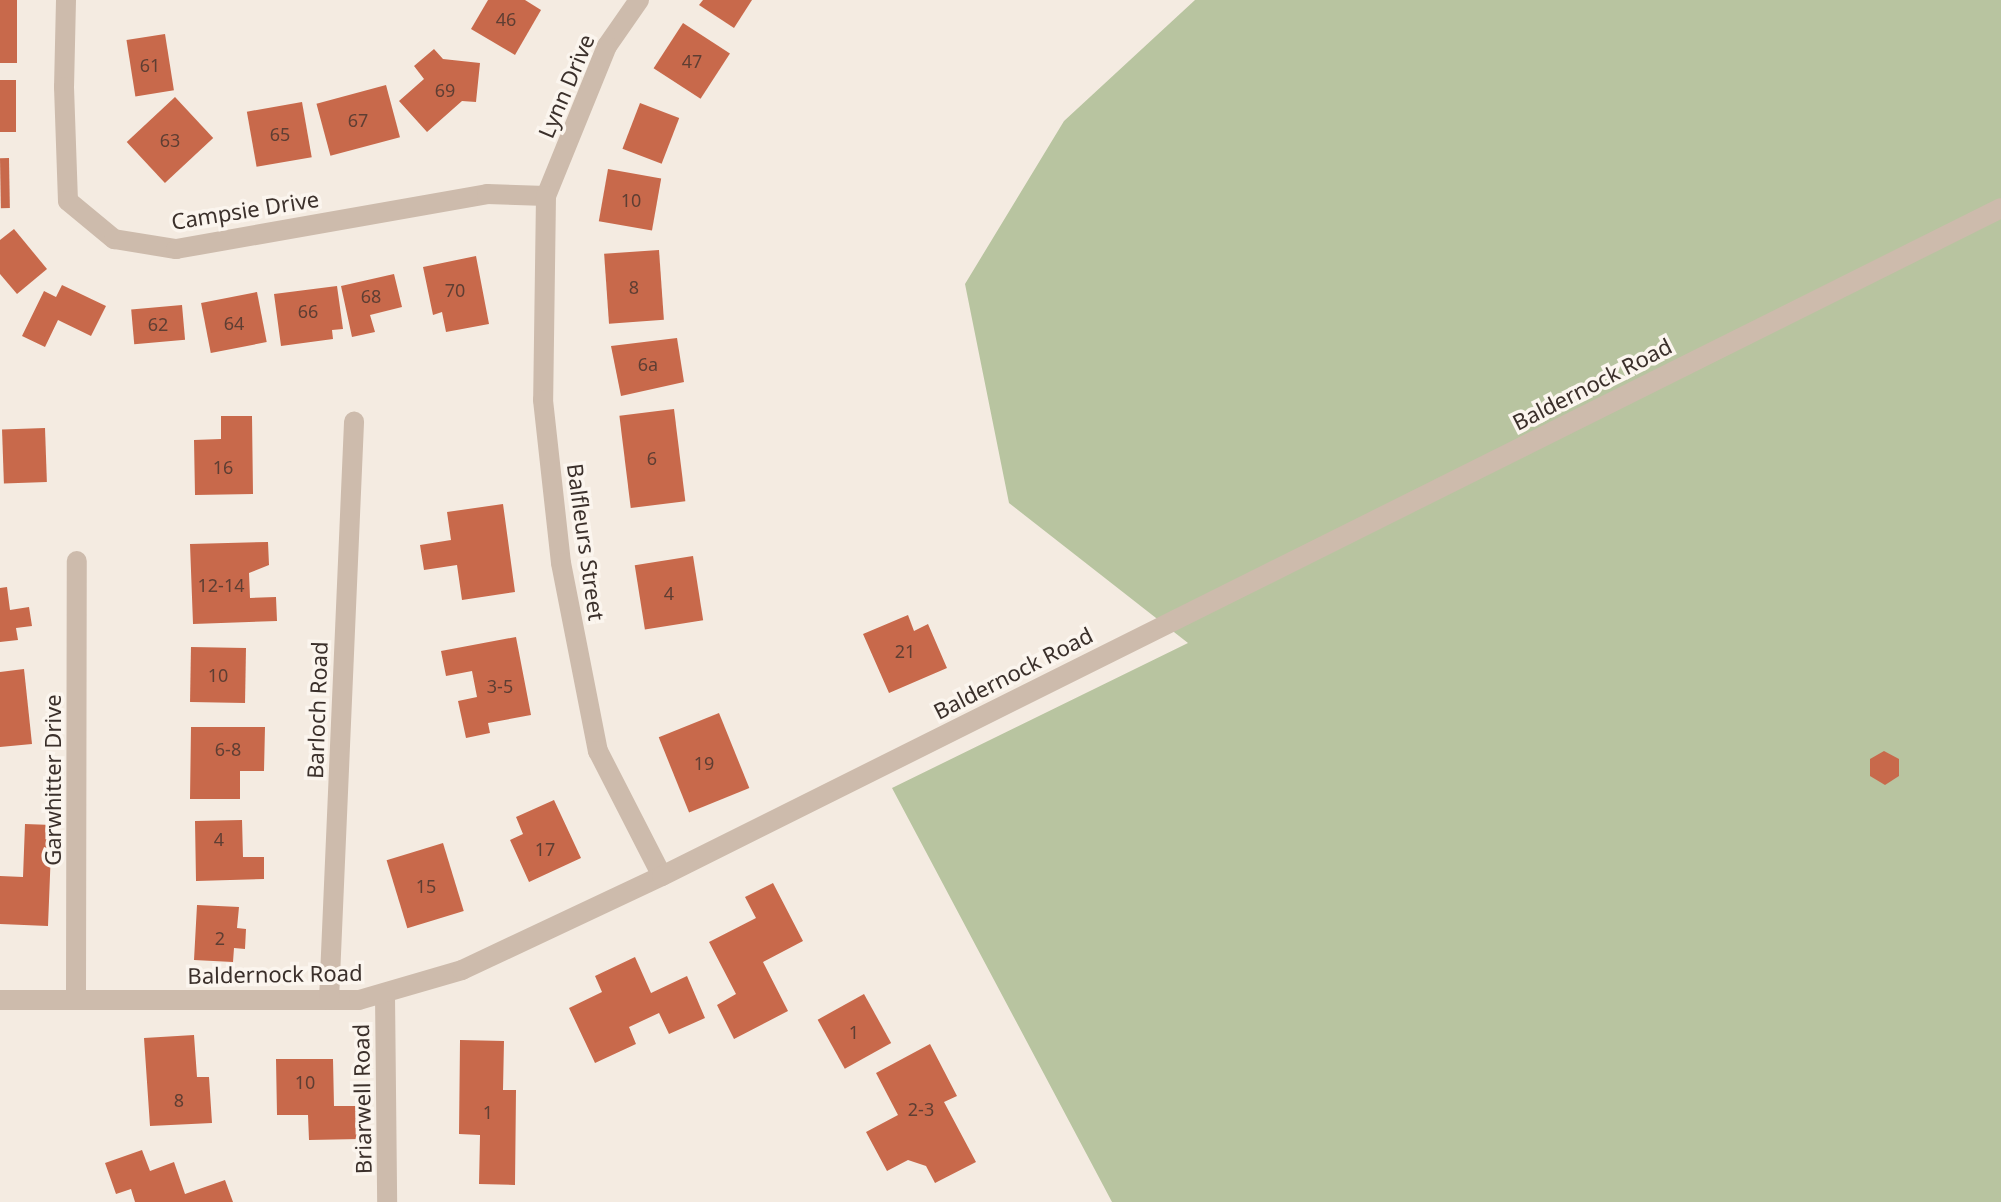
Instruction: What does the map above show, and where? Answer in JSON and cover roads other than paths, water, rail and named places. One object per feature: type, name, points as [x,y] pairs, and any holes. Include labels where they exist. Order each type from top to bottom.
[{"type":"street","name":"Campsie Drive","points":[[66,0],[64,87],[68,201],[114,239],[176,249],[487,194],[546,196]]},
{"type":"street","name":"Lynn Drive","points":[[546,196],[607,46],[639,0]]},
{"type":"street","name":"Balfleurs Street","points":[[546,196],[543,400],[561,563],[598,751],[662,876]]},
{"type":"street","name":"Baldernock Road","points":[[0,1000],[329,1000],[385,995],[462,970],[662,876],[2001,208]]},
{"type":"street","name":"Barloch Road","points":[[329,1000],[354,422]]},
{"type":"street","name":"Garwhitter Drive","points":[[76,999],[77,561]]},
{"type":"street","name":"Briarwell Road","points":[[385,995],[387,1202]]}]
